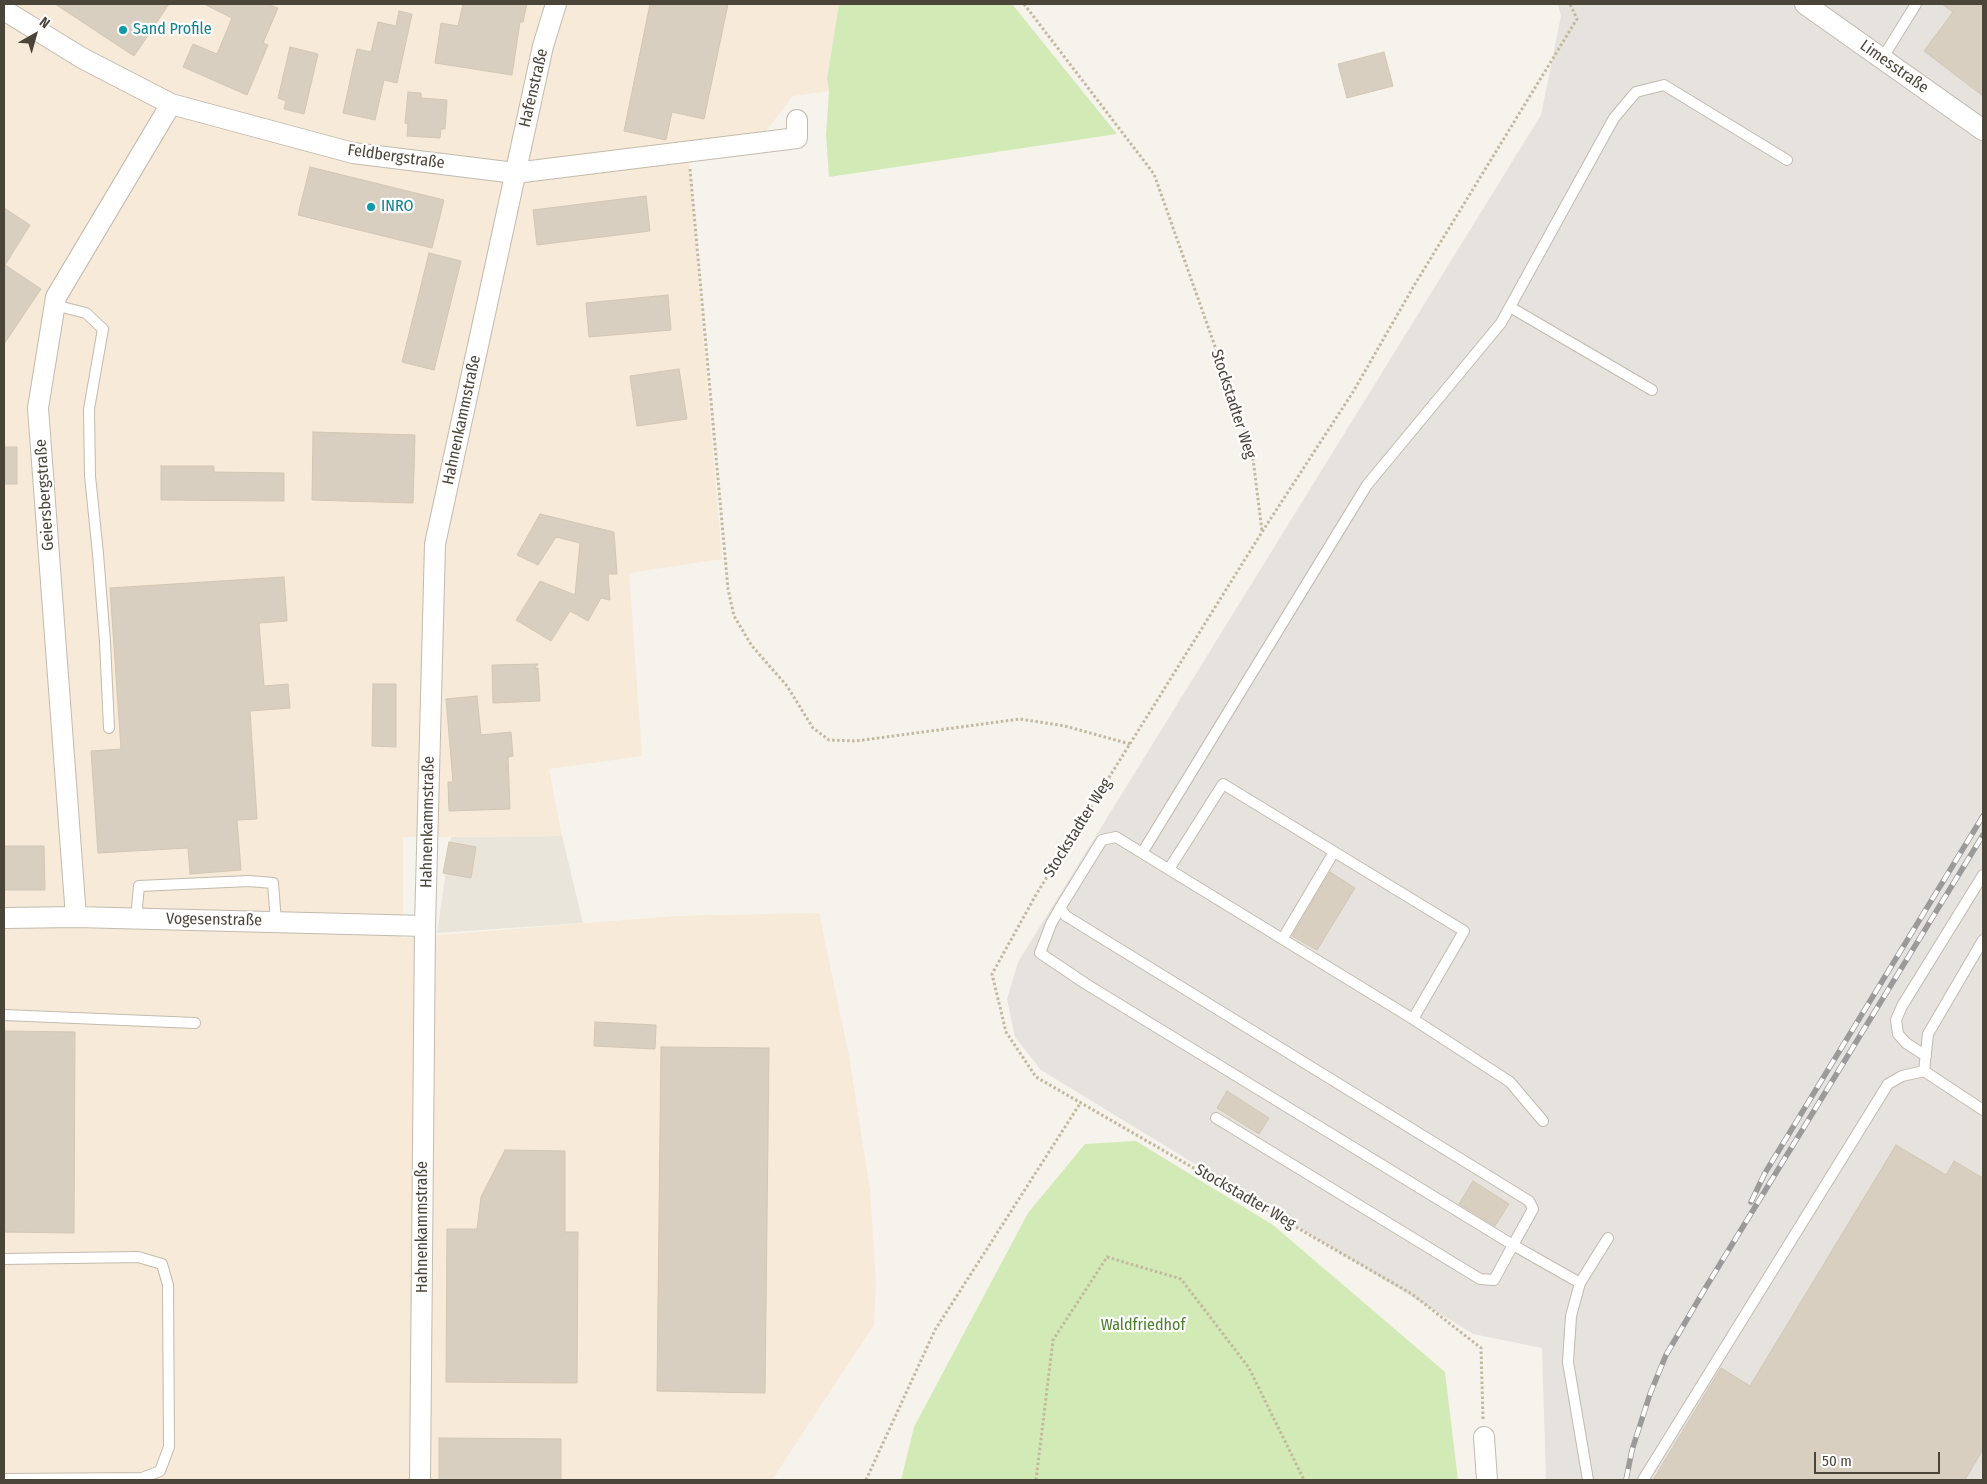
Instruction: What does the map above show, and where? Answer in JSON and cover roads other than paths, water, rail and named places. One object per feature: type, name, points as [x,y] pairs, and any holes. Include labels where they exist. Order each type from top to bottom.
[{"type":"street","name":"Hafenstraße","points":[[515,173],[543,46],[556,4]]},
{"type":"street","name":"Limesstraße","points":[[1805,4],[1983,130]]},
{"type":"street","name":"Feldbergstraße","points":[[4,10],[82,58],[171,104],[353,153],[515,173],[689,153],[797,138],[796,120]]},
{"type":"street","name":"Geiersbergstraße","points":[[76,917],[38,408],[56,297],[171,104]]},
{"type":"street","name":"Hahnenkammstraße","points":[[420,1480],[425,926],[435,544],[515,173]]},
{"type":"street","name":"Vogesenstraße","points":[[4,918],[136,918],[425,926]]},
{"type":"street","points":[[1484,1438],[1487,1480]]},
{"type":"lane","points":[[1882,59],[1916,4]]},
{"type":"lane","points":[[1142,852],[1367,485],[1501,323],[1614,118],[1636,92],[1664,85],[1787,160]]},
{"type":"lane","points":[[54,305],[86,313],[103,329],[89,409],[90,476],[101,583],[109,728]]},
{"type":"lane","points":[[1510,307],[1652,390]]},
{"type":"lane","points":[[1169,869],[1223,784],[1464,931],[1414,1019]]},
{"type":"lane","points":[[1543,1122],[1510,1082],[1414,1019],[1116,837],[1102,840],[1051,924],[1040,953],[1086,984],[1513,1245],[1580,1283]]},
{"type":"lane","points":[[1283,938],[1334,852]]},
{"type":"lane","points":[[1926,1056],[1906,1043],[1898,1034],[1896,1020],[1902,1006],[1983,875]]},
{"type":"lane","points":[[136,918],[139,886],[249,881],[273,884],[276,922]]},
{"type":"lane","points":[[1060,908],[1066,916],[1529,1201],[1532,1209],[1494,1280],[1480,1280],[1216,1118]]},
{"type":"lane","points":[[1924,1072],[1928,1034],[1983,940]]},
{"type":"lane","points":[[4,1014],[195,1023]]},
{"type":"lane","points":[[1643,1480],[1888,1084],[1902,1076],[1924,1072],[1983,1110]]},
{"type":"lane","points":[[1588,1480],[1568,1362],[1571,1316],[1580,1283],[1608,1238]]},
{"type":"lane","points":[[4,1259],[138,1257],[162,1264],[168,1285],[169,1438],[169,1447],[160,1471],[142,1478],[4,1479]]},
{"type":"railway","points":[[1751,1202],[1765,1173],[1983,816]]},
{"type":"railway","points":[[1626,1480],[1632,1450],[1650,1394],[1666,1355],[1983,835]]},
{"type":"place","name":"Sand Profile","points":[[123,30]]},
{"type":"place","name":"INRO","points":[[371,207]]},
{"type":"park label","name":"Waldfriedhof","points":[[1143,1326]]}]
